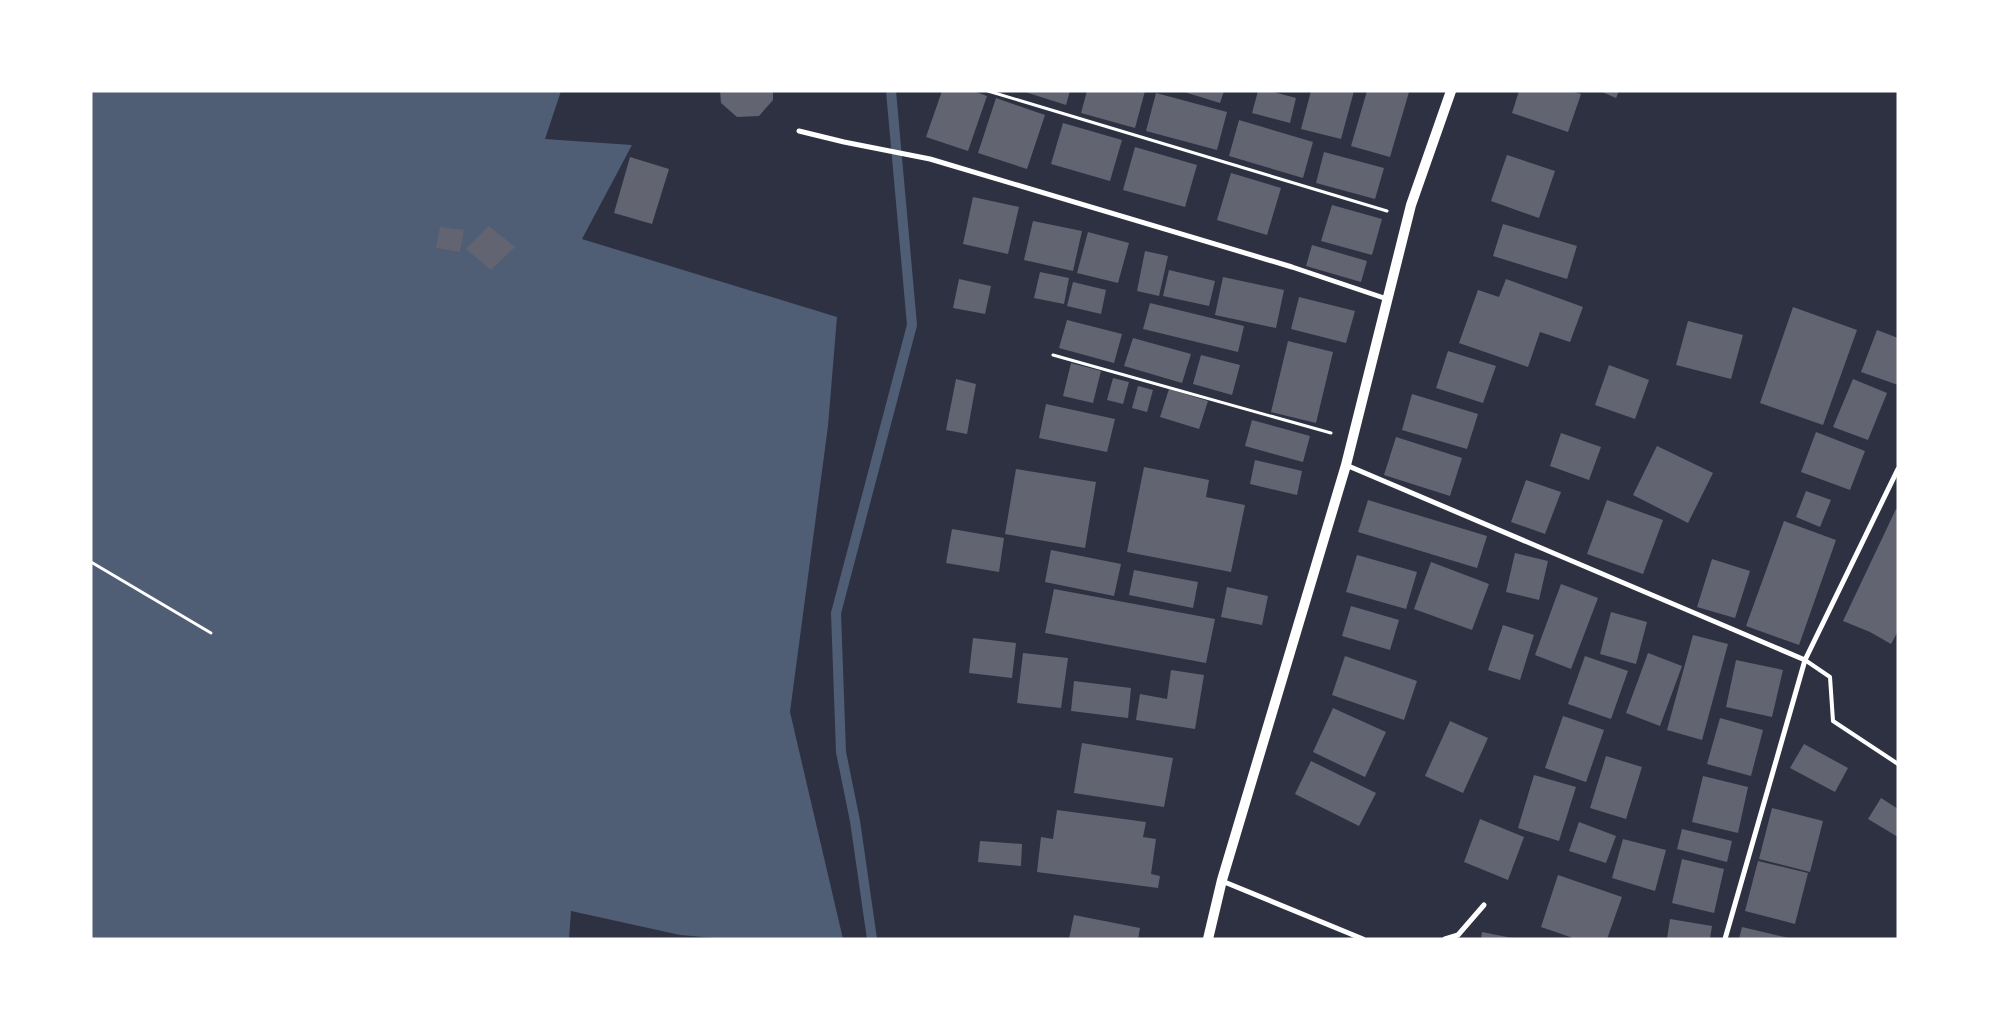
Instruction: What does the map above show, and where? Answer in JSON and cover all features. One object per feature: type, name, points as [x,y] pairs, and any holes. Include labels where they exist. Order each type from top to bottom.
[{"type":"main road","points":[[1208,939],[1222,880],[1346,465],[1408,217],[1451,91]]},
{"type":"street","points":[[800,131],[930,159],[1292,267],[1387,299]]},
{"type":"street","points":[[1346,465],[1805,660]]},
{"type":"street","points":[[1725,939],[1805,660],[1898,469]]},
{"type":"street","points":[[1222,880],[1363,939]]},
{"type":"street","points":[[1445,939],[1458,934],[1484,905]]},
{"type":"lane","points":[[1805,660],[1830,677],[1833,721],[1898,764]]},
{"type":"path","points":[[988,91],[1408,217]]},
{"type":"path","points":[[1053,354],[1352,438]]},
{"type":"path","points":[[91,562],[211,633]]},
{"type":"water","points":[[91,91],[561,91],[545,139],[632,145],[582,239],[837,317],[828,426],[790,712],[843,939],[727,939],[680,935],[571,911],[569,939],[91,939]]},
{"type":"building","points":[[720,91],[773,91],[773,100],[759,116],[737,117],[721,103]]},
{"type":"building","points":[[942,91],[973,91],[987,96],[968,151],[926,137]]},
{"type":"building","points":[[1022,91],[1070,91],[1066,105]]},
{"type":"building","points":[[1087,91],[1145,91],[1135,128],[1081,113]]},
{"type":"building","points":[[1181,91],[1224,91],[1220,103]]},
{"type":"building","points":[[1258,91],[1270,91],[1296,98],[1290,123],[1252,113]]},
{"type":"building","points":[[1311,91],[1354,91],[1341,139],[1301,129]]},
{"type":"building","points":[[1367,91],[1409,92],[1390,157],[1351,146]]},
{"type":"building","points":[[1519,91],[1571,91],[1581,94],[1568,132],[1512,113]]},
{"type":"building","points":[[1600,91],[1619,91],[1616,98]]},
{"type":"building","points":[[1156,93],[1227,112],[1217,150],[1146,131]]},
{"type":"building","points":[[996,98],[1045,115],[1027,169],[978,153]]},
{"type":"building","points":[[1239,120],[1313,142],[1303,178],[1229,156]]},
{"type":"building","points":[[1063,123],[1122,140],[1110,181],[1051,164]]},
{"type":"building","points":[[1135,147],[1197,165],[1185,207],[1123,190]]},
{"type":"building","points":[[1324,152],[1384,168],[1375,199],[1316,183]]},
{"type":"building","points":[[1507,155],[1555,171],[1539,218],[1491,201]]},
{"type":"building","points":[[630,157],[669,169],[652,224],[614,213]]},
{"type":"building","points":[[1231,173],[1281,188],[1267,235],[1217,220]]},
{"type":"building","points":[[973,197],[1019,207],[1008,254],[963,244]]},
{"type":"building","points":[[1332,205],[1382,219],[1372,255],[1321,241]]},
{"type":"building","points":[[1033,221],[1082,231],[1073,271],[1024,260]]},
{"type":"building","points":[[1503,224],[1577,246],[1567,279],[1493,256]]},
{"type":"building","points":[[489,226],[515,247],[491,270],[466,249]]},
{"type":"building","points":[[440,227],[464,230],[460,252],[436,248]]},
{"type":"building","points":[[1088,232],[1129,243],[1118,283],[1077,273]]},
{"type":"building","points":[[1312,245],[1367,261],[1361,282],[1306,266]]},
{"type":"building","points":[[1145,251],[1168,256],[1159,296],[1137,291]]},
{"type":"building","points":[[1169,270],[1215,281],[1209,306],[1163,296]]},
{"type":"building","points":[[1040,272],[1069,278],[1064,304],[1034,298]]},
{"type":"building","points":[[1223,277],[1284,290],[1276,328],[1215,315]]},
{"type":"building","points":[[959,279],[991,286],[985,314],[953,308]]},
{"type":"building","points":[[1506,279],[1583,307],[1570,342],[1540,332],[1528,367],[1459,343],[1478,290],[1499,297]]},
{"type":"building","points":[[1073,282],[1106,290],[1101,314],[1067,306]]},
{"type":"building","points":[[1299,297],[1355,311],[1346,343],[1291,329]]},
{"type":"building","points":[[1150,303],[1244,326],[1238,352],[1143,329]]},
{"type":"building","points":[[1793,307],[1857,330],[1823,425],[1760,403]]},
{"type":"building","points":[[1067,320],[1122,334],[1114,363],[1059,348]]},
{"type":"building","points":[[1688,321],[1743,335],[1731,379],[1676,365]]},
{"type":"building","points":[[1877,330],[1898,338],[1898,385],[1861,372]]},
{"type":"building","points":[[1133,338],[1191,354],[1182,383],[1124,366]]},
{"type":"building","points":[[1288,341],[1333,352],[1316,423],[1271,412]]},
{"type":"building","points":[[1448,351],[1496,366],[1483,403],[1436,388]]},
{"type":"building","points":[[1201,355],[1240,365],[1232,395],[1193,384]]},
{"type":"building","points":[[1071,363],[1101,371],[1093,403],[1063,396]]},
{"type":"building","points":[[1609,365],[1649,380],[1635,419],[1595,405]]},
{"type":"building","points":[[1113,378],[1129,382],[1123,404],[1107,400]]},
{"type":"building","points":[[956,379],[976,384],[967,434],[946,430]]},
{"type":"building","points":[[1853,379],[1887,393],[1868,440],[1833,427]]},
{"type":"building","points":[[1138,386],[1153,390],[1147,412],[1132,408]]},
{"type":"building","points":[[1169,389],[1208,401],[1199,429],[1160,417]]},
{"type":"building","points":[[1412,394],[1478,414],[1467,449],[1402,430]]},
{"type":"building","points":[[1046,404],[1115,419],[1107,452],[1039,438]]},
{"type":"building","points":[[1252,420],[1310,436],[1303,462],[1245,446]]},
{"type":"building","points":[[1816,432],[1865,451],[1850,490],[1801,472]]},
{"type":"building","points":[[1561,433],[1601,447],[1589,480],[1550,466]]},
{"type":"building","points":[[1396,437],[1462,458],[1450,496],[1384,475]]},
{"type":"building","points":[[1657,446],[1713,473],[1688,523],[1633,495]]},
{"type":"building","points":[[1255,460],[1302,471],[1297,495],[1250,484]]},
{"type":"building","points":[[1144,467],[1209,480],[1206,497],[1245,505],[1231,572],[1127,552]]},
{"type":"building","points":[[1016,469],[1096,482],[1085,548],[1005,534]]},
{"type":"building","points":[[1526,480],[1561,492],[1545,534],[1511,522]]},
{"type":"building","points":[[1806,491],[1831,500],[1820,527],[1796,517]]},
{"type":"building","points":[[1368,500],[1487,536],[1477,568],[1358,532]]},
{"type":"building","points":[[1607,500],[1663,520],[1643,574],[1587,554]]},
{"type":"building","points":[[1896,509],[1898,510],[1898,631],[1891,644],[1870,632],[1843,621]]},
{"type":"building","points":[[1784,521],[1836,540],[1799,645],[1746,626]]},
{"type":"building","points":[[952,529],[1004,538],[999,572],[946,563]]},
{"type":"building","points":[[1051,550],[1121,564],[1114,596],[1045,582]]},
{"type":"building","points":[[1515,553],[1548,561],[1539,600],[1506,592]]},
{"type":"building","points":[[1357,555],[1417,572],[1406,609],[1346,592]]},
{"type":"building","points":[[1712,559],[1750,571],[1735,618],[1697,607]]},
{"type":"building","points":[[1431,562],[1489,584],[1472,630],[1414,609]]},
{"type":"building","points":[[1134,570],[1198,582],[1193,608],[1129,595]]},
{"type":"building","points":[[1561,584],[1598,598],[1571,669],[1535,655]]},
{"type":"building","points":[[1227,587],[1268,596],[1262,625],[1221,617]]},
{"type":"building","points":[[1054,589],[1215,619],[1206,663],[1045,633]]},
{"type":"building","points":[[1351,606],[1399,620],[1390,650],[1342,636]]},
{"type":"building","points":[[1611,612],[1647,622],[1636,664],[1600,654]]},
{"type":"building","points":[[1503,625],[1534,635],[1520,680],[1488,670]]},
{"type":"building","points":[[1693,635],[1728,644],[1702,740],[1667,730]]},
{"type":"building","points":[[973,638],[1016,643],[1012,678],[969,673]]},
{"type":"building","points":[[1023,653],[1068,658],[1061,708],[1017,703]]},
{"type":"building","points":[[1648,653],[1682,666],[1660,726],[1626,713]]},
{"type":"building","points":[[1345,656],[1417,681],[1404,720],[1332,695]]},
{"type":"building","points":[[1585,656],[1628,671],[1611,719],[1568,704]]},
{"type":"building","points":[[1736,660],[1783,670],[1772,717],[1726,707]]},
{"type":"building","points":[[1171,670],[1204,675],[1195,729],[1136,720],[1140,694],[1167,699]]},
{"type":"building","points":[[1074,681],[1131,688],[1128,718],[1071,711]]},
{"type":"building","points":[[1333,708],[1386,732],[1365,777],[1313,752]]},
{"type":"building","points":[[1563,716],[1604,730],[1586,782],[1545,768]]},
{"type":"building","points":[[1720,718],[1763,730],[1751,776],[1707,764]]},
{"type":"building","points":[[1450,721],[1488,738],[1463,793],[1425,776]]},
{"type":"building","points":[[1082,743],[1173,758],[1164,807],[1074,793]]},
{"type":"building","points":[[1804,744],[1848,768],[1835,792],[1790,768]]},
{"type":"building","points":[[1606,756],[1642,767],[1626,819],[1590,808]]},
{"type":"building","points":[[1311,761],[1376,793],[1359,826],[1295,794]]},
{"type":"building","points":[[1534,775],[1576,787],[1559,841],[1518,828]]},
{"type":"building","points":[[1703,776],[1748,787],[1738,833],[1692,822]]},
{"type":"building","points":[[1881,798],[1898,809],[1898,837],[1868,819]]},
{"type":"building","points":[[1772,808],[1823,821],[1810,872],[1759,859]]},
{"type":"building","points":[[1057,810],[1146,822],[1143,837],[1156,839],[1151,874],[1160,876],[1158,888],[1037,872],[1041,837],[1053,839]]},
{"type":"building","points":[[1480,819],[1524,837],[1508,880],[1464,862]]},
{"type":"building","points":[[1579,822],[1616,836],[1606,863],[1569,851]]},
{"type":"building","points":[[1682,829],[1732,841],[1727,862],[1677,849]]},
{"type":"building","points":[[1623,839],[1666,850],[1655,891],[1612,878]]},
{"type":"building","points":[[980,841],[1022,844],[1021,866],[978,862]]},
{"type":"building","points":[[1682,859],[1724,869],[1714,913],[1672,903]]},
{"type":"building","points":[[1758,861],[1808,873],[1795,924],[1745,911]]},
{"type":"building","points":[[1558,875],[1622,897],[1607,939],[1576,939],[1541,927]]},
{"type":"building","points":[[1074,915],[1140,928],[1138,939],[1069,939]]},
{"type":"building","points":[[1670,919],[1712,926],[1710,939],[1667,939]]},
{"type":"building","points":[[1742,927],[1789,938],[1789,939],[1739,939]]},
{"type":"building","points":[[1482,932],[1512,938],[1512,939],[1481,939]]},
{"type":"waterway","points":[[872,939],[855,821],[841,752],[836,613],[912,325],[891,91]]}]
